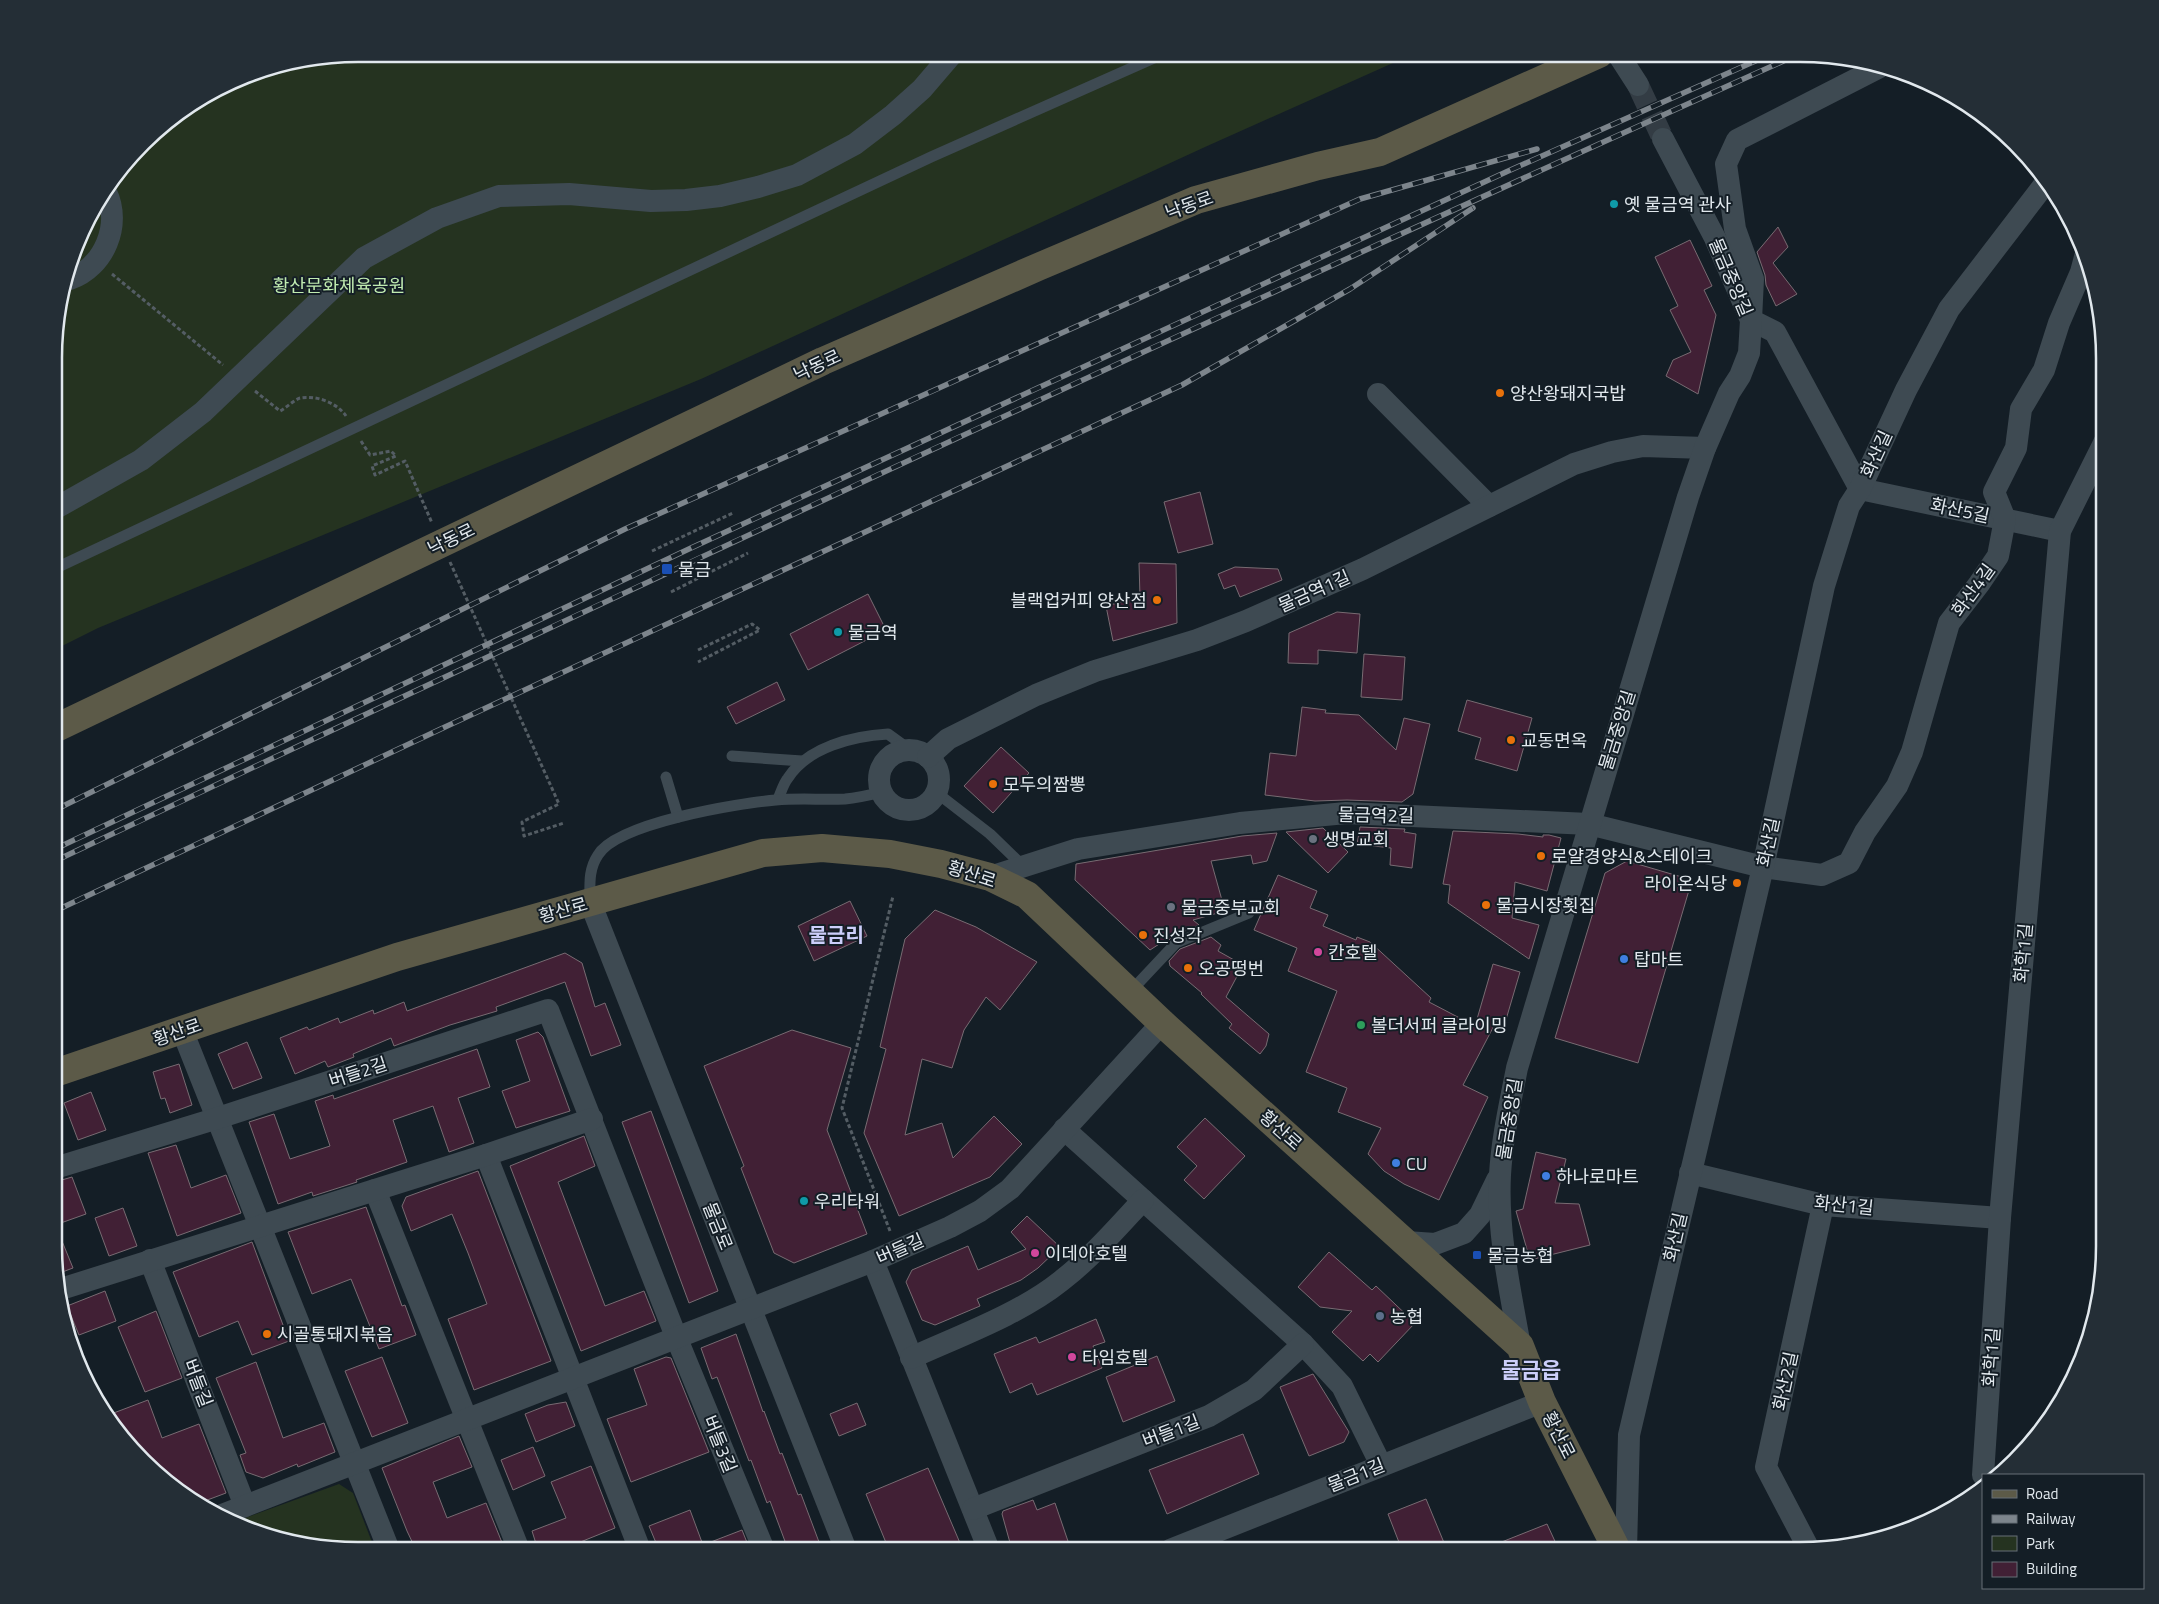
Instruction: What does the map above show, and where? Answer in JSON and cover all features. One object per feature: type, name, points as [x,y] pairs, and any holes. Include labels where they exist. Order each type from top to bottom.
[{"type":"main road","name":"낙동로","points":[[62,725],[823,361],[1038,267],[1196,200],[1318,166],[1380,152],[1581,62]]},
{"type":"main road","name":"황산로","points":[[62,1071],[397,957],[763,853],[822,848],[890,854],[941,864],[990,877],[1026,881],[1129,993],[1520,1346],[1542,1402],[1613,1542]]},
{"type":"street","points":[[62,505],[141,460],[202,412],[364,258],[436,218],[499,196],[570,194],[651,201],[686,200],[720,196],[758,188],[797,175],[855,144],[893,115],[922,89],[945,62]]},
{"type":"street","points":[[1623,62],[1638,85]]},
{"type":"street","points":[[1860,489],[1775,332],[1751,320],[1753,279],[1735,229],[1726,164],[1737,140],[1871,71]]},
{"type":"street","name":"물금중앙길","points":[[1520,1346],[1508,1277],[1500,1210],[1500,1175],[1503,1144],[1517,1068],[1666,567],[1705,448],[1749,353],[1751,320],[1715,238],[1663,139]]},
{"type":"street","name":"화산길","points":[[1626,1542],[1629,1435],[1763,867],[1824,586],[1849,506],[1860,489],[1906,390],[1949,309],[2042,187]]},
{"type":"street","points":[[74,277],[85,272],[106,248],[113,215],[108,200]]},
{"type":"street","name":"화산4길","points":[[1822,874],[1849,864],[1865,832],[1897,786],[1912,752],[1949,623],[1998,556],[2004,519],[1994,492],[2016,448],[2021,409],[2044,370],[2059,323],[2082,268]]},
{"type":"street","points":[[1378,394],[1489,506]]},
{"type":"street","name":"물금역1길","points":[[919,754],[1036,695],[1095,671],[1197,640],[1246,621],[1363,569],[1574,464],[1612,452],[1642,446],[1705,448]]},
{"type":"street","name":"화학1길","points":[[1983,1474],[2000,1218],[2060,530],[2096,459]]},
{"type":"street","name":"화산5길","points":[[1860,489],[2060,530]]},
{"type":"street","points":[[896,754],[919,754],[935,764],[939,783],[937,793],[923,807],[904,810],[887,800],[882,792],[880,773],[885,764],[896,754]]},
{"type":"street","name":"물금역2길","points":[[1026,881],[1078,849],[1240,822],[1346,813],[1589,824],[1763,867],[1822,874]]},
{"type":"street","name":"물금로","points":[[590,902],[843,1542]]},
{"type":"street","name":"버들2길","points":[[62,1166],[218,1118],[548,1010],[677,1339]]},
{"type":"street","name":"버들길","points":[[229,1512],[751,1310],[873,1261],[950,1227],[980,1211],[1010,1188],[1162,1023]]},
{"type":"street","points":[[182,1030],[386,1542]]},
{"type":"street","points":[[66,1288],[486,1155],[592,1119]]},
{"type":"street","points":[[1064,1130],[1303,1344],[1342,1386],[1381,1465]]},
{"type":"street","points":[[486,1155],[637,1542]]},
{"type":"street","name":"화산1길","points":[[1690,1173],[1823,1204],[2000,1218]]},
{"type":"street","points":[[1406,1242],[1435,1244],[1464,1233],[1480,1215],[1500,1175]]},
{"type":"street","points":[[375,1190],[516,1542]]},
{"type":"street","points":[[911,1358],[1022,1307],[1060,1282],[1092,1255],[1143,1200]]},
{"type":"street","name":"화산2길","points":[[1806,1542],[1766,1468],[1823,1204]]},
{"type":"street","name":"버들길","points":[[150,1260],[245,1506]]},
{"type":"street","points":[[873,1261],[986,1542]]},
{"type":"street","name":"버들3길","points":[[677,1339],[761,1542]]},
{"type":"street","name":"버들1길","points":[[972,1509],[1209,1416],[1254,1390],[1303,1344]]},
{"type":"street","name":"물금1길","points":[[1190,1542],[1542,1402]]},
{"type":"lane","points":[[62,565],[922,161],[1146,62]]},
{"type":"lane","points":[[778,799],[787,778],[802,761],[833,745],[864,736],[888,734],[919,754]]},
{"type":"lane","points":[[732,756],[802,761]]},
{"type":"lane","points":[[666,777],[678,817]]},
{"type":"lane","points":[[590,902],[590,869],[598,853],[608,843],[630,833],[678,817],[778,799],[846,799],[882,792]]},
{"type":"lane","points":[[937,793],[990,834],[1026,881]]},
{"type":"lane","points":[[1129,993],[1176,943],[1249,913]]},
{"type":"path","points":[[396,456],[372,466],[374,475],[405,461],[433,524]]},
{"type":"path","points":[[652,551],[733,513]]},
{"type":"path","points":[[671,592],[748,553]]},
{"type":"path","points":[[449,560],[559,804],[522,822],[524,836],[564,823]]},
{"type":"path","points":[[698,650],[752,624],[760,630],[698,662]]},
{"type":"path","points":[[893,896],[842,1108],[897,1250]]},
{"type":"green space","name":"황산문화체육공원","points":[[358,62],[1395,62],[1205,147],[701,379],[98,628],[62,646],[62,358],[68,301],[78,263],[102,210],[124,178],[149,149],[194,112],[245,85],[301,68]]},
{"type":"green space","points":[[339,1484],[353,1493],[372,1542],[339,1541],[301,1536],[263,1526],[244,1518]]},
{"type":"building","points":[[1778,227],[1788,247],[1773,263],[1797,294],[1776,306],[1766,285],[1765,275],[1757,252]]},
{"type":"building","points":[[1690,240],[1712,286],[1704,290],[1716,315],[1698,394],[1666,376],[1673,360],[1691,352],[1670,310],[1678,306],[1655,257]]},
{"type":"building","points":[[1200,492],[1213,544],[1178,553],[1164,502]]},
{"type":"building","points":[[1139,563],[1176,564],[1177,623],[1113,641],[1106,606],[1140,597]]},
{"type":"building","points":[[1235,567],[1278,569],[1282,580],[1240,597],[1235,585],[1224,589],[1218,574]]},
{"type":"building","name":"물금역","points":[[868,594],[886,630],[808,670],[790,634]]},
{"type":"building","points":[[1337,612],[1360,614],[1357,653],[1318,650],[1318,664],[1288,663],[1289,633]]},
{"type":"building","points":[[1364,654],[1405,657],[1402,700],[1361,697]]},
{"type":"building","points":[[777,682],[785,700],[736,724],[727,707]]},
{"type":"building","points":[[1467,700],[1532,718],[1517,771],[1475,759],[1481,738],[1458,731]]},
{"type":"building","points":[[1302,707],[1326,710],[1325,713],[1359,715],[1396,750],[1404,718],[1430,724],[1413,794],[1402,802],[1315,801],[1265,795],[1270,753],[1296,756]]},
{"type":"building","points":[[1001,747],[1029,773],[993,813],[964,786]]},
{"type":"building","points":[[1360,827],[1405,829],[1404,832],[1416,834],[1412,868],[1390,865],[1391,848],[1357,844]]},
{"type":"building","points":[[1323,828],[1348,852],[1328,873],[1286,832]]},
{"type":"building","points":[[1453,831],[1543,837],[1543,835],[1549,835],[1561,838],[1547,891],[1515,882],[1512,918],[1539,925],[1529,959],[1448,903],[1450,885],[1443,884]]},
{"type":"building","points":[[1277,833],[1267,861],[1253,864],[1251,855],[1211,861],[1225,911],[1193,920],[1199,925],[1173,936],[1167,942],[1167,939],[1150,950],[1075,880],[1076,864],[1242,836]]},
{"type":"building","name":"탑마트","points":[[1627,861],[1692,880],[1638,1063],[1555,1038],[1605,873]]},
{"type":"building","points":[[1278,875],[1317,891],[1310,908],[1328,915],[1323,926],[1356,940],[1357,937],[1370,942],[1431,998],[1429,1002],[1475,1026],[1493,964],[1520,972],[1505,1023],[1497,1020],[1463,1085],[1488,1097],[1439,1200],[1404,1184],[1384,1171],[1368,1154],[1381,1128],[1338,1112],[1347,1088],[1306,1072],[1337,991],[1288,971],[1297,948],[1254,930]]},
{"type":"building","points":[[850,901],[867,936],[814,961],[798,926]]},
{"type":"building","points":[[935,910],[976,927],[1037,962],[1000,1010],[986,997],[964,1030],[952,1068],[922,1059],[905,1135],[942,1123],[953,1158],[994,1116],[1022,1144],[990,1177],[899,1216],[864,1133],[886,1049],[880,1047],[905,939]]},
{"type":"building","points":[[1211,937],[1221,945],[1218,951],[1243,965],[1226,997],[1269,1034],[1266,1046],[1260,1054],[1229,1028],[1232,1024],[1202,993],[1170,966],[1169,961],[1180,949]]},
{"type":"building","points":[[565,953],[582,963],[595,1007],[605,1003],[621,1045],[591,1056],[565,982],[496,1007],[497,1011],[450,1025],[394,1046],[391,1038],[353,1054],[354,1057],[328,1067],[325,1061],[295,1074],[280,1038],[307,1027],[309,1030],[338,1018],[340,1023],[373,1010],[374,1014],[404,1002],[407,1011]]},
{"type":"building","points":[[792,1030],[851,1048],[827,1130],[867,1234],[794,1263],[774,1253],[741,1168],[744,1166],[704,1066]]},
{"type":"building","points":[[538,1032],[543,1037],[570,1111],[516,1128],[502,1091],[530,1081],[516,1040]]},
{"type":"building","points":[[247,1042],[262,1078],[233,1089],[218,1054]]},
{"type":"building","points":[[477,1049],[490,1087],[458,1098],[474,1143],[449,1152],[433,1106],[393,1120],[407,1162],[356,1180],[357,1182],[313,1196],[312,1192],[278,1204],[249,1122],[274,1114],[290,1159],[330,1146],[315,1101],[333,1095],[334,1099]]},
{"type":"building","points":[[179,1064],[192,1105],[170,1113],[165,1098],[161,1099],[153,1072]]},
{"type":"building","points":[[91,1092],[106,1130],[78,1140],[64,1103]]},
{"type":"building","points":[[651,1111],[718,1291],[689,1303],[622,1122]]},
{"type":"building","points":[[1205,1118],[1245,1156],[1204,1199],[1184,1180],[1197,1166],[1177,1147]]},
{"type":"building","points":[[584,1136],[595,1166],[558,1182],[605,1306],[644,1291],[656,1321],[581,1351],[510,1166]]},
{"type":"building","points":[[176,1145],[191,1188],[226,1175],[241,1213],[177,1236],[148,1153]]},
{"type":"building","points":[[1536,1152],[1566,1159],[1555,1203],[1579,1204],[1590,1245],[1530,1260],[1516,1211],[1523,1209]]},
{"type":"building","points":[[478,1171],[551,1361],[474,1390],[448,1319],[487,1304],[468,1253],[452,1214],[411,1231],[402,1206],[406,1197]]},
{"type":"building","points":[[72,1177],[86,1214],[62,1223],[62,1180]]},
{"type":"building","points":[[366,1207],[402,1306],[405,1305],[416,1335],[379,1349],[351,1279],[312,1294],[288,1232]]},
{"type":"building","points":[[123,1208],[137,1246],[109,1256],[95,1218]]},
{"type":"building","points":[[1027,1216],[1060,1247],[1038,1268],[1021,1280],[977,1299],[980,1306],[935,1325],[922,1320],[906,1282],[912,1270],[968,1246],[978,1270],[1026,1249],[1011,1232]]},
{"type":"building","points":[[62,1241],[73,1268],[64,1271]]},
{"type":"building","points":[[252,1242],[289,1341],[252,1355],[238,1321],[199,1337],[173,1272]]},
{"type":"building","points":[[1329,1252],[1372,1290],[1376,1286],[1415,1323],[1378,1362],[1370,1354],[1363,1361],[1332,1332],[1352,1311],[1320,1307],[1298,1287]]},
{"type":"building","points":[[105,1291],[116,1321],[79,1335],[69,1305]]},
{"type":"building","points":[[156,1311],[182,1378],[145,1392],[118,1327]]},
{"type":"building","points":[[1096,1319],[1105,1342],[1093,1346],[1102,1368],[1037,1395],[1032,1383],[1010,1393],[994,1354],[1036,1337],[1039,1343]]},
{"type":"building","points":[[736,1334],[763,1412],[780,1454],[782,1453],[798,1495],[801,1494],[819,1542],[785,1542],[770,1501],[767,1503],[751,1460],[749,1461],[717,1377],[712,1379],[701,1348]]},
{"type":"building","points":[[1157,1356],[1175,1401],[1123,1422],[1106,1377]]},
{"type":"building","points":[[382,1357],[408,1423],[372,1437],[345,1371]]},
{"type":"building","points":[[666,1357],[671,1358],[709,1452],[631,1482],[607,1419],[647,1405],[634,1369]]},
{"type":"building","points":[[256,1362],[283,1438],[324,1423],[335,1452],[298,1467],[297,1464],[263,1478],[246,1472],[240,1455],[246,1453],[216,1378]]},
{"type":"building","points":[[1313,1374],[1349,1432],[1344,1442],[1309,1456],[1280,1387]]},
{"type":"building","points":[[148,1400],[162,1438],[199,1424],[226,1493],[207,1500],[194,1492],[149,1455],[114,1413]]},
{"type":"building","points":[[566,1402],[575,1426],[536,1442],[525,1414],[548,1405]]},
{"type":"building","points":[[857,1403],[866,1425],[839,1436],[830,1414]]},
{"type":"building","points":[[1243,1434],[1259,1474],[1167,1514],[1149,1470]]},
{"type":"building","points":[[459,1436],[472,1467],[433,1482],[447,1518],[486,1503],[502,1542],[412,1542],[382,1468]]},
{"type":"building","points":[[533,1447],[545,1476],[513,1490],[501,1460]]},
{"type":"building","points":[[591,1466],[615,1528],[580,1542],[535,1542],[532,1531],[566,1518],[551,1482]]},
{"type":"building","points":[[928,1468],[960,1542],[886,1542],[866,1494]]},
{"type":"building","points":[[1426,1499],[1444,1542],[1399,1542],[1388,1514]]},
{"type":"building","points":[[1033,1500],[1037,1510],[1055,1503],[1068,1542],[1010,1542],[1002,1514],[1003,1511]]},
{"type":"building","points":[[690,1510],[702,1542],[656,1542],[649,1526]]},
{"type":"building","points":[[1547,1524],[1555,1542],[1502,1542]]},
{"type":"building","points":[[742,1530],[747,1542],[711,1542]]},
{"type":"tunnel","points":[[1638,85],[1663,139]]},
{"type":"railway","points":[[62,846],[691,548],[1506,172],[1753,62]]},
{"type":"railway","points":[[62,858],[925,453],[1361,252],[1781,62]]},
{"type":"railway","points":[[62,807],[625,529],[1360,199],[1537,149]]},
{"type":"railway","points":[[62,908],[445,727],[1182,385],[1350,289],[1473,208]]},
{"type":"place","name":"옛 물금역 관사","points":[[1614,204]]},
{"type":"place","name":"양산왕돼지국밥","points":[[1500,393]]},
{"type":"place","name":"물금","points":[[667,569]]},
{"type":"place","name":"블랙업커피 양산점","points":[[1157,600]]},
{"type":"place","name":"물금역","points":[[838,632]]},
{"type":"place","name":"교동면옥","points":[[1511,740]]},
{"type":"place","name":"모두의짬뽕","points":[[993,784]]},
{"type":"place","name":"생명교회","points":[[1313,839]]},
{"type":"place","name":"로얄경양식&스테이크","points":[[1541,856]]},
{"type":"place","name":"라이온식당","points":[[1737,883]]},
{"type":"place","name":"물금시장횟집","points":[[1486,905]]},
{"type":"place","name":"물금중부교회","points":[[1171,907]]},
{"type":"place","name":"진성각","points":[[1143,935]]},
{"type":"place","name":"칸호텔","points":[[1318,952]]},
{"type":"place","name":"탑마트","points":[[1624,959]]},
{"type":"place","name":"오공떵번","points":[[1188,968]]},
{"type":"place","name":"볼더서퍼 클라이밍","points":[[1361,1025]]},
{"type":"place","name":"CU","points":[[1396,1163]]},
{"type":"place","name":"하나로마트","points":[[1546,1176]]},
{"type":"place","name":"우리타워","points":[[804,1201]]},
{"type":"place","name":"이데아호텔","points":[[1035,1253]]},
{"type":"place","name":"물금농협","points":[[1477,1255]]},
{"type":"place","name":"농협","points":[[1380,1316]]},
{"type":"place","name":"시골통돼지볶음","points":[[267,1334]]},
{"type":"place","name":"타임호텔","points":[[1072,1357]]},
{"type":"district","name":"물금리","points":[[836,934]]},
{"type":"district","name":"물금읍","points":[[1531,1370]]}]
